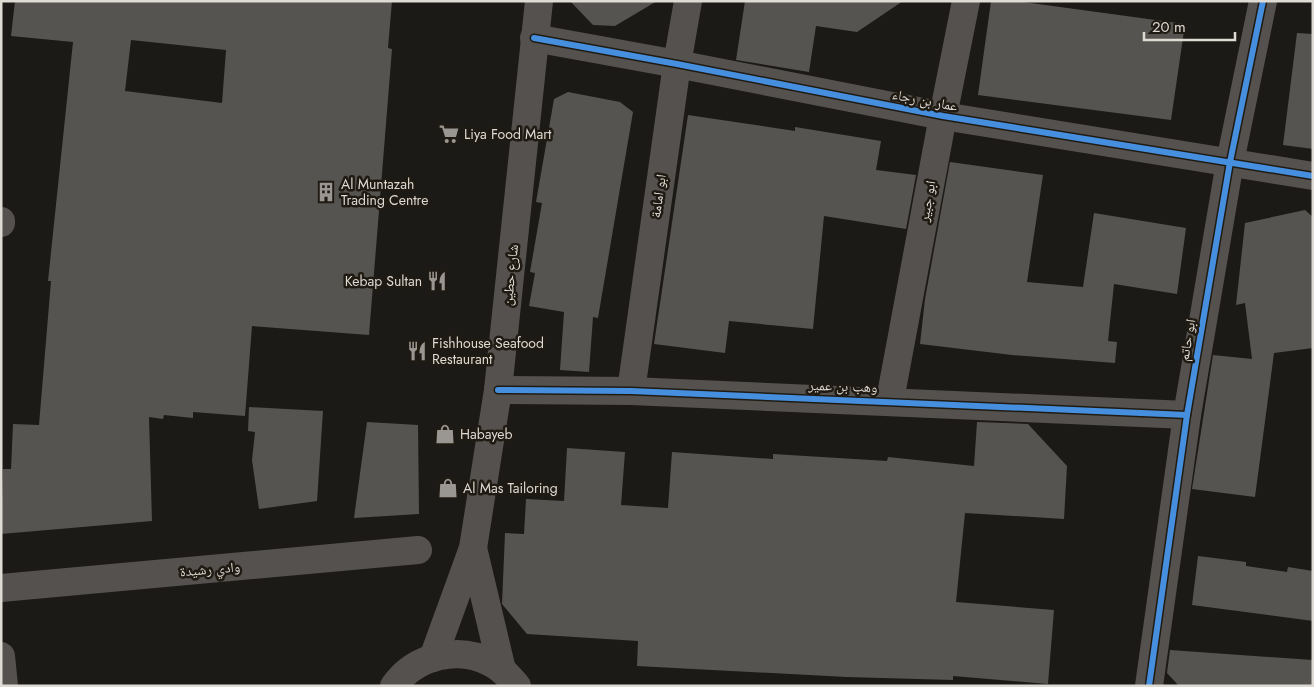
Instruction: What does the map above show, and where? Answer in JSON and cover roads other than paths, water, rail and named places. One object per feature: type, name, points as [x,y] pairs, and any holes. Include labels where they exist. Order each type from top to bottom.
[{"type":"street","name":"شارع حطين","points":[[433,658],[473,548],[498,390],[539,1]]},
{"type":"street","name":"ابو امامة","points":[[631,390],[677,64],[688,1]]},
{"type":"street","name":"ابو جبير","points":[[890,400],[942,116],[966,1]]},
{"type":"street","name":"ابو حاتم","points":[[1149,686],[1187,415],[1230,162],[1263,1]]},
{"type":"street","name":"عمار بن رجاء","points":[[534,38],[942,116],[1313,176]]},
{"type":"street","name":"وهب بن عمير","points":[[498,390],[631,390],[890,400],[1187,415]]},
{"type":"street","name":"شارع حطين","points":[[473,548],[510,678]]},
{"type":"street","name":"وادي رشيدة","points":[[1,588],[418,550]]},
{"type":"street","points":[[392,685],[406,672],[433,658],[462,654],[490,662],[510,678]]},
{"type":"street","points":[[1,656],[3,685],[15,686]]},
{"type":"place","name":"Liya Food Mart","points":[[449,134]]},
{"type":"place","name":"Al Muntazah Trading Centre","points":[[326,192]]},
{"type":"place","name":"Kebap Sultan","points":[[437,281]]},
{"type":"place","name":"Fishhouse Seafood Restaurant","points":[[417,351]]},
{"type":"place","name":"Habayeb","points":[[445,434]]},
{"type":"place","name":"Al Mas Tailoring","points":[[448,488]]}]
